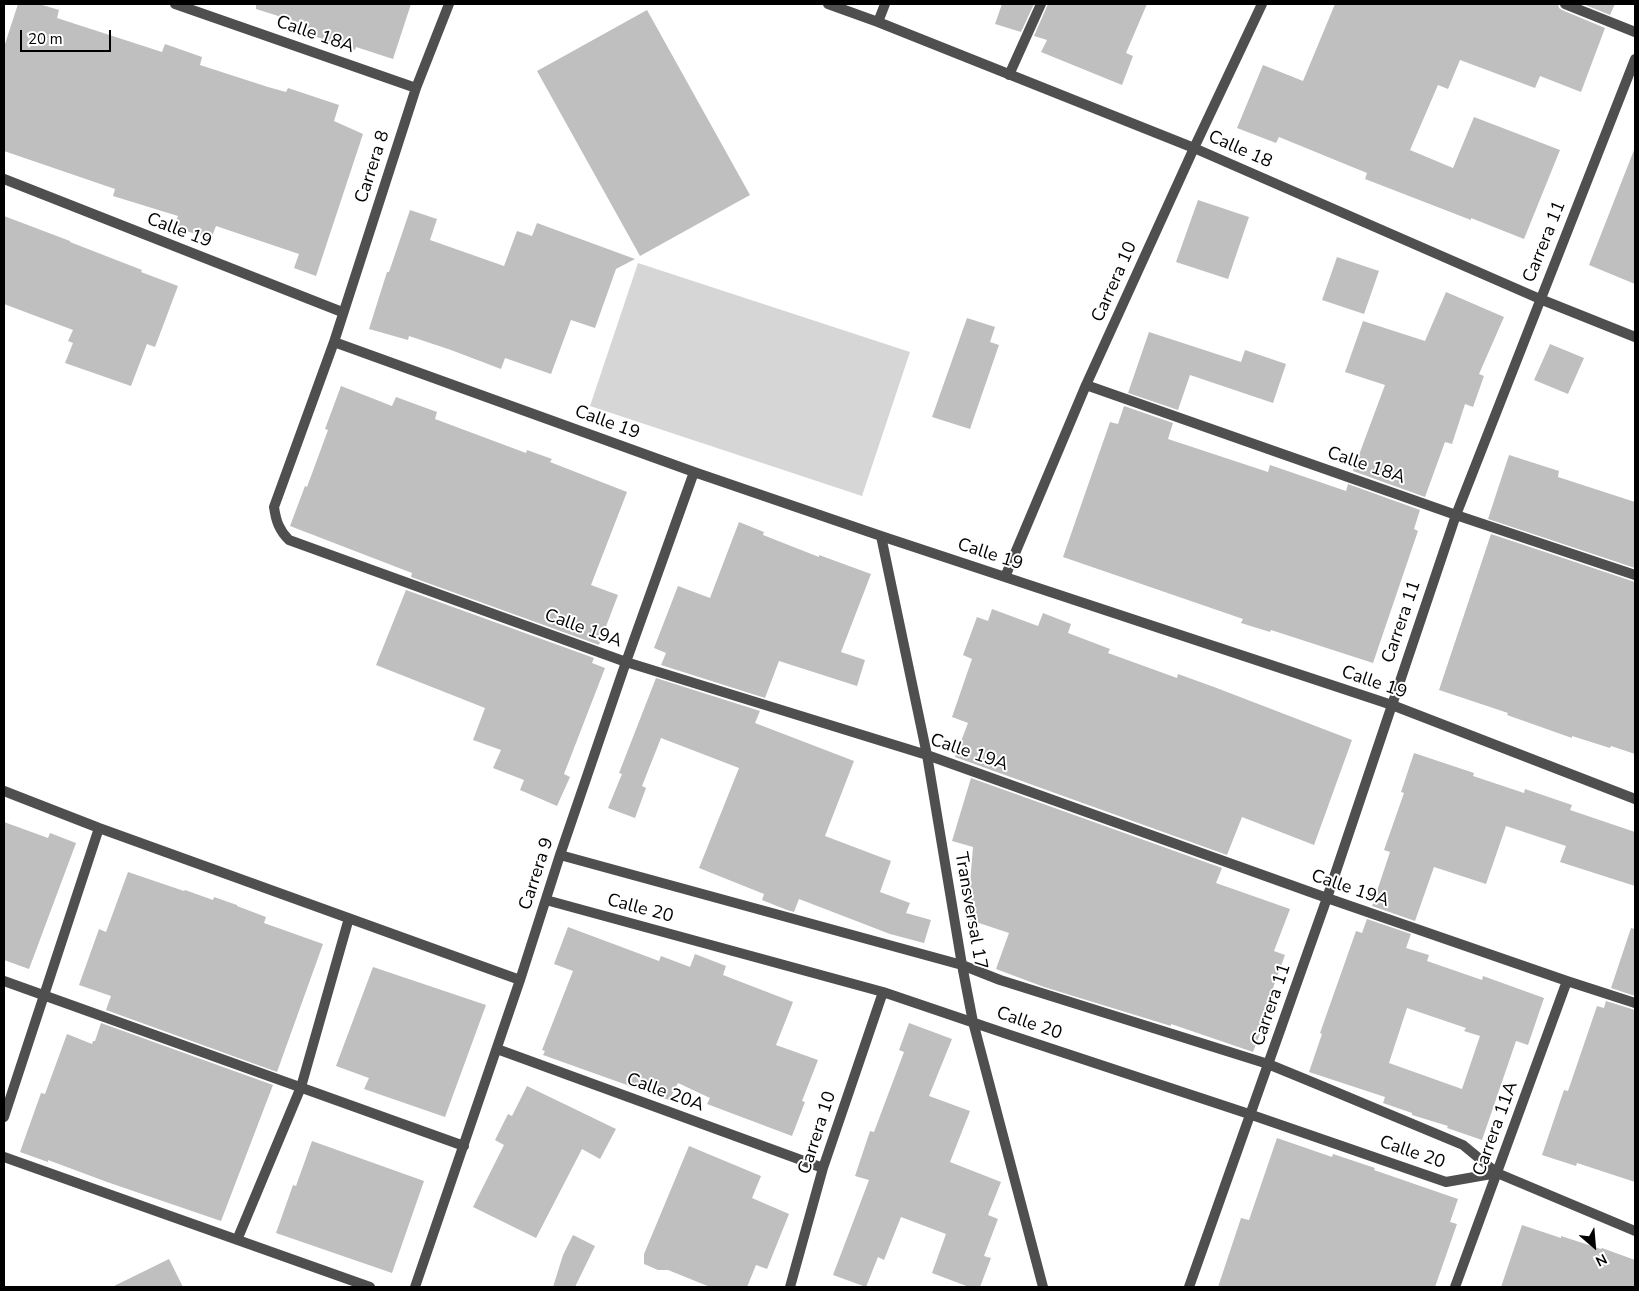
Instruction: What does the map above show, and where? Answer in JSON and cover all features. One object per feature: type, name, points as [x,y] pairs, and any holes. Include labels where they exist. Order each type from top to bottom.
[{"type":"street","name":"Calle 18A","points":[[176,4],[416,88]]},
{"type":"street","name":"Carrera 8","points":[[289,540],[282,533],[276,522],[274,507],[334,342],[342,312],[416,88],[449,4]]},
{"type":"street","name":"Calle 18","points":[[828,4],[878,22],[1194,148],[1540,299],[1635,337]]},
{"type":"street","points":[[878,22],[884,4]]},
{"type":"street","points":[[1009,75],[1041,4]]},
{"type":"street","name":"Carrera 10","points":[[1005,577],[1086,386],[1194,148],[1262,4]]},
{"type":"street","points":[[1565,4],[1635,32]]},
{"type":"street","name":"Carrera 11","points":[[1189,1287],[1327,898],[1456,514],[1635,59]]},
{"type":"street","name":"Calle 19","points":[[4,179],[342,312]]},
{"type":"street","name":"Calle 19","points":[[334,342],[694,472],[1392,705],[1635,799]]},
{"type":"street","name":"Calle 18A","points":[[1086,386],[1635,575]]},
{"type":"street","name":"Carrera 9","points":[[415,1287],[497,1049],[560,855],[626,662],[694,472]]},
{"type":"street","name":"Transversal 17","points":[[881,536],[927,755],[973,1022],[1043,1287]]},
{"type":"street","name":"Calle 19A","points":[[289,540],[626,662],[927,755],[1327,898],[1635,1003]]},
{"type":"street","points":[[4,791],[99,828],[520,980]]},
{"type":"street","points":[[4,1117],[99,828]]},
{"type":"street","name":"Calle 20","points":[[560,855],[962,965],[1000,980],[1268,1064],[1463,1145],[1497,1173],[1635,1231]]},
{"type":"street","name":"Calle 20","points":[[546,900],[883,992],[1250,1114],[1446,1182],[1497,1173]]},
{"type":"street","points":[[237,1240],[300,1087],[349,918]]},
{"type":"street","points":[[4,980],[464,1146]]},
{"type":"street","name":"Carrera 11A","points":[[1455,1287],[1566,981]]},
{"type":"street","name":"Carrera 10","points":[[790,1287],[823,1168],[883,992]]},
{"type":"street","name":"Calle 20A","points":[[497,1049],[823,1168]]},
{"type":"street","points":[[4,1157],[370,1287]]},
{"type":"shaded area","points":[[638,263],[910,352],[862,496],[590,406]]},
{"type":"building","points":[[18,4],[39,4],[59,10],[57,18],[162,52],[165,44],[202,57],[200,65],[268,87],[286,92],[288,88],[339,105],[334,121],[363,134],[316,276],[294,268],[299,254],[216,226],[211,239],[174,227],[178,216],[113,196],[115,189],[4,151],[4,47]]},
{"type":"building","points":[[256,4],[411,4],[393,59],[356,47],[355,50],[305,33],[307,25],[256,9]]},
{"type":"building","points":[[1002,4],[1034,4],[1021,32],[995,24]]},
{"type":"building","points":[[1048,4],[1147,4],[1126,53],[1133,56],[1122,85],[1041,52],[1047,40],[1034,36]]},
{"type":"building","points":[[1335,4],[1558,4],[1562,10],[1605,28],[1581,92],[1540,76],[1535,88],[1460,60],[1448,89],[1438,85],[1410,150],[1453,168],[1474,117],[1560,150],[1524,239],[1365,179],[1367,173],[1279,137],[1276,143],[1237,128],[1263,65],[1303,81]]},
{"type":"building","points":[[1583,4],[1615,4],[1610,15]]},
{"type":"building","points":[[647,10],[750,195],[640,256],[537,71]]},
{"type":"building","points":[[1635,150],[1635,284],[1589,265]]},
{"type":"building","points":[[1198,200],[1249,217],[1228,279],[1176,262]]},
{"type":"building","points":[[410,210],[437,219],[430,240],[504,266],[517,231],[532,236],[537,223],[635,259],[616,269],[595,328],[571,320],[551,374],[505,358],[501,369],[409,336],[408,340],[369,329],[387,272],[389,272]]},
{"type":"building","points":[[4,216],[178,286],[155,347],[147,344],[131,386],[65,363],[73,343],[68,341],[73,330],[4,304]]},
{"type":"building","points":[[1337,257],[1379,271],[1364,314],[1322,300]]},
{"type":"building","points":[[1446,292],[1504,317],[1479,374],[1484,376],[1473,407],[1465,404],[1452,444],[1445,442],[1425,497],[1353,471],[1385,385],[1345,372],[1363,321],[1425,341]]},
{"type":"building","points":[[967,318],[995,327],[990,342],[999,345],[970,429],[932,417]]},
{"type":"building","points":[[1149,332],[1241,362],[1245,350],[1286,364],[1273,403],[1190,375],[1178,410],[1128,393]]},
{"type":"building","points":[[1550,344],[1584,358],[1568,394],[1534,380]]},
{"type":"building","points":[[341,386],[392,406],[396,397],[437,412],[435,419],[526,453],[527,450],[552,459],[550,462],[627,492],[591,585],[618,595],[599,645],[411,577],[412,573],[290,526],[328,430],[325,429]]},
{"type":"building","points":[[1124,406],[1173,423],[1168,439],[1268,472],[1270,465],[1346,491],[1348,484],[1420,510],[1414,529],[1418,531],[1373,663],[1271,630],[1270,632],[1241,623],[1243,619],[1063,557],[1110,422],[1118,424]]},
{"type":"building","points":[[1509,455],[1559,471],[1558,477],[1635,502],[1635,568],[1488,519]]},
{"type":"building","points":[[739,522],[764,532],[763,535],[819,557],[819,555],[871,574],[841,652],[865,660],[857,686],[779,661],[765,698],[661,665],[666,653],[654,648],[678,586],[710,598]]},
{"type":"building","points":[[1491,534],[1635,582],[1635,754],[1572,736],[1572,738],[1507,715],[1508,713],[1439,690]]},
{"type":"building","points":[[406,590],[594,658],[592,663],[605,668],[564,774],[570,777],[557,806],[520,790],[524,780],[493,768],[501,750],[473,740],[485,708],[376,665]]},
{"type":"building","points":[[992,609],[1038,626],[1043,613],[1071,624],[1068,633],[1110,649],[1108,653],[1177,678],[1178,674],[1352,740],[1314,845],[1242,817],[1227,855],[955,757],[968,723],[952,717],[972,659],[963,655],[977,617],[988,621]]},
{"type":"building","points":[[656,678],[760,711],[755,723],[854,761],[825,836],[891,861],[880,892],[910,903],[906,913],[931,920],[924,943],[890,934],[799,899],[794,912],[787,910],[762,900],[764,894],[699,868],[739,768],[661,738],[642,786],[646,788],[635,818],[608,808],[622,774],[619,773]]},
{"type":"building","points":[[1414,753],[1474,773],[1473,776],[1524,793],[1525,789],[1572,805],[1570,810],[1635,832],[1635,886],[1560,862],[1566,846],[1506,826],[1486,884],[1434,867],[1415,921],[1372,906],[1390,852],[1384,850],[1404,793],[1401,792]]},
{"type":"building","points":[[971,778],[1222,868],[1216,883],[1290,909],[1274,951],[1285,955],[1273,988],[1277,990],[1253,1052],[1171,1024],[1171,1026],[1044,987],[996,969],[1009,933],[967,919],[973,847],[952,841]]},
{"type":"building","points":[[4,822],[48,838],[50,833],[76,843],[29,969],[4,960]]},
{"type":"building","points":[[128,872],[213,900],[214,897],[237,905],[266,917],[264,923],[323,944],[277,1072],[106,1010],[111,996],[79,985],[99,929],[106,932]]},
{"type":"building","points":[[1367,919],[1411,934],[1406,948],[1429,955],[1427,961],[1482,980],[1483,976],[1544,998],[1528,1045],[1516,1041],[1482,1140],[1383,1103],[1385,1097],[1309,1072],[1322,1034],[1320,1033],[1356,931],[1362,933]],"holes":[[[1407,1008],[1466,1028],[1464,1031],[1480,1036],[1462,1089],[1389,1063]]]},
{"type":"building","points":[[568,927],[659,961],[661,956],[690,967],[695,954],[726,966],[723,975],[793,1002],[776,1045],[818,1060],[802,1101],[805,1102],[792,1136],[707,1104],[710,1098],[678,1083],[669,1100],[543,1055],[545,1051],[542,1050],[573,971],[554,964]]},
{"type":"building","points":[[1631,928],[1635,929],[1635,996],[1611,988]]},
{"type":"building","points":[[373,967],[486,1005],[445,1117],[364,1089],[369,1078],[336,1066]]},
{"type":"building","points":[[1606,1001],[1635,1010],[1635,1182],[1577,1163],[1576,1166],[1542,1155],[1564,1090],[1568,1091],[1597,1006],[1604,1008]]},
{"type":"building","points":[[101,1023],[273,1085],[221,1221],[48,1160],[48,1162],[20,1152],[41,1093],[45,1094],[67,1034],[92,1044],[95,1041]]},
{"type":"building","points":[[909,1023],[952,1039],[929,1096],[970,1111],[950,1162],[1001,1182],[988,1215],[998,1219],[984,1256],[991,1258],[980,1287],[969,1287],[932,1273],[946,1234],[901,1217],[884,1260],[878,1257],[866,1287],[833,1275],[869,1180],[855,1176],[870,1131],[874,1132],[904,1052],[899,1050]]},
{"type":"building","points":[[527,1086],[616,1129],[600,1159],[582,1149],[536,1238],[473,1207],[504,1145],[495,1140],[508,1114],[512,1116]]},
{"type":"building","points":[[1277,1138],[1332,1157],[1333,1154],[1375,1168],[1374,1170],[1458,1199],[1450,1222],[1457,1224],[1435,1287],[1218,1287],[1241,1218],[1249,1220]]},
{"type":"building","points":[[312,1141],[424,1181],[392,1273],[276,1233],[293,1185],[296,1186]]},
{"type":"building","points":[[689,1146],[761,1176],[752,1198],[789,1214],[767,1269],[756,1265],[747,1287],[710,1287],[668,1270],[658,1270],[644,1264],[644,1254]]},
{"type":"building","points":[[1522,1225],[1561,1238],[1561,1236],[1602,1248],[1635,1260],[1635,1287],[1501,1287]]},
{"type":"building","points":[[573,1235],[595,1246],[575,1287],[553,1287],[563,1255]]},
{"type":"building","points":[[169,1259],[183,1287],[112,1287]]}]
